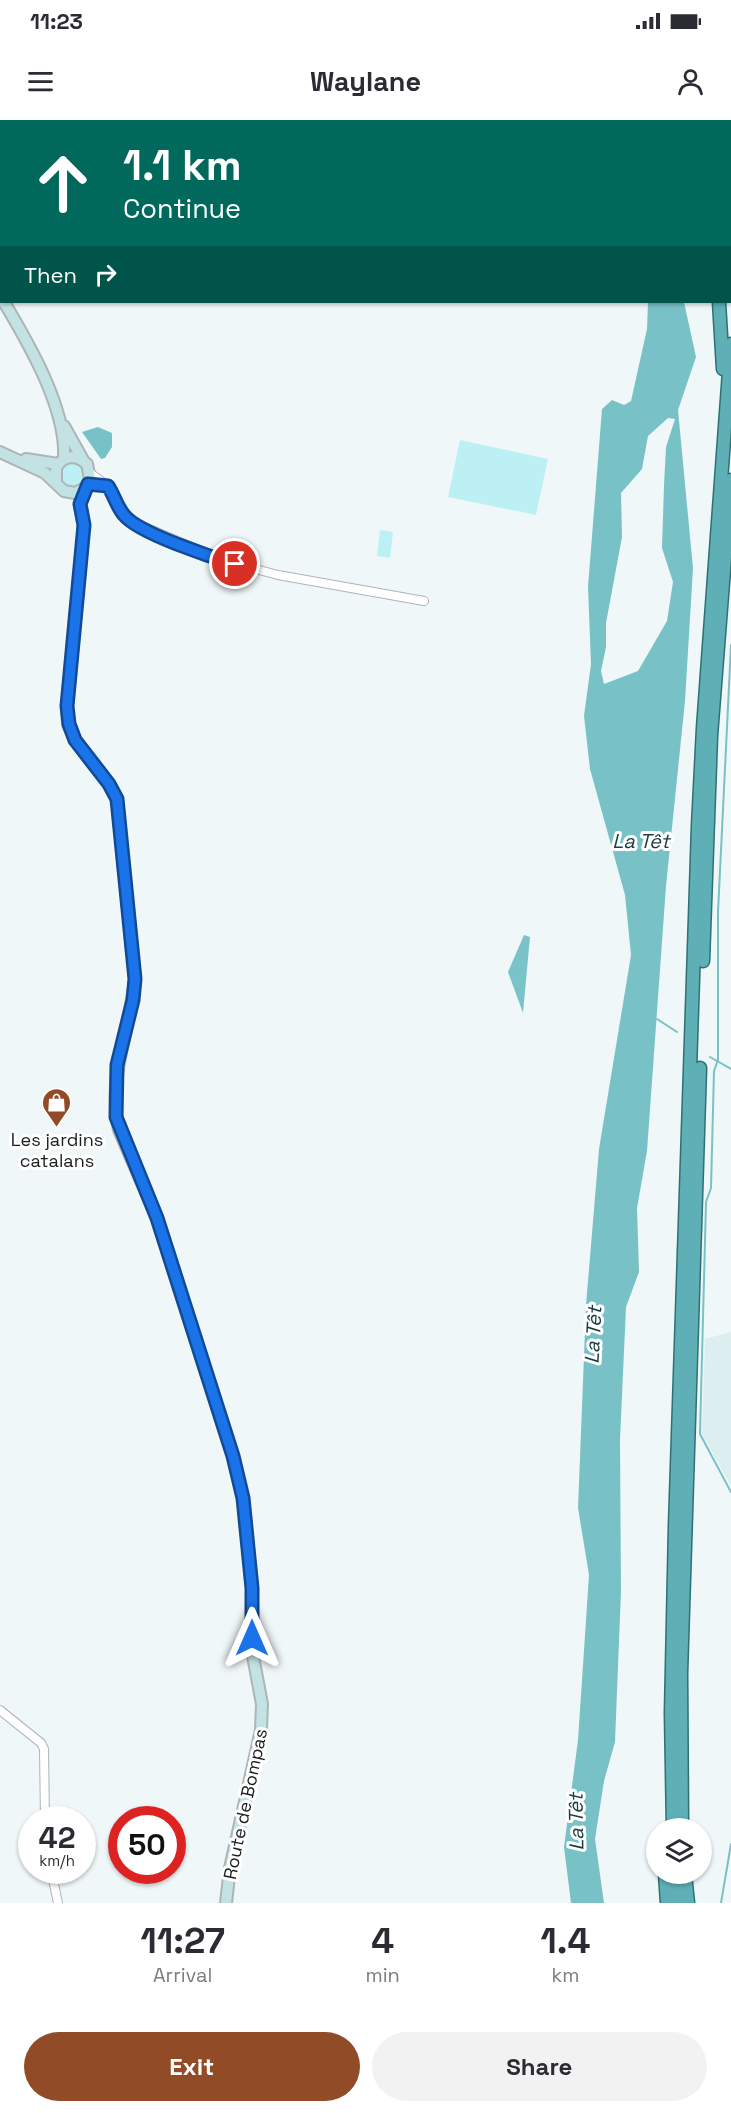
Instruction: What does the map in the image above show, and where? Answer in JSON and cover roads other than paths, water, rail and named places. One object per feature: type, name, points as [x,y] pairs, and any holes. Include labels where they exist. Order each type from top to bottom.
[{"type":"highway","points":[[719,303],[726,418]]},
{"type":"highway","points":[[666,1818],[671,1713],[699,804],[731,344]]},
{"type":"highway","points":[[682,1818],[680,1755],[682,1629],[707,837],[712,724],[731,480]]},
{"type":"highway","points":[[671,1713],[673,1818]]},
{"type":"highway","points":[[666,1884],[667,1903]]},
{"type":"highway","points":[[677,1884],[678,1903]]},
{"type":"highway","points":[[686,1884],[688,1903]]},
{"type":"main road","points":[[5,303],[28,344],[60,420],[83,460],[88,482],[80,504],[84,525],[81,558]]},
{"type":"main road","points":[[60,420],[65,443],[61,461],[54,473],[60,487],[75,493],[88,482]]},
{"type":"main road","points":[[0,445],[30,460],[61,461],[74,457],[83,460]]},
{"type":"main road","points":[[0,452],[45,473],[72,502],[81,558]]},
{"type":"main road","name":"Route de Bompas","points":[[81,558],[67,706],[69,724],[75,740],[109,784],[117,799],[135,979],[133,1000],[117,1065],[116,1117],[157,1218],[233,1456],[243,1498],[252,1588],[252,1651],[262,1704],[261,1730],[230,1868],[226,1903]]},
{"type":"street","points":[[88,482],[108,486],[119,508],[131,521],[222,560],[278,575],[424,601]]},
{"type":"street","points":[[0,1710],[41,1743],[44,1749],[45,1806]]},
{"type":"street","points":[[54,1884],[58,1903]]},
{"type":"water","name":"La Têt","points":[[648,303],[684,303],[696,357],[678,410],[693,568],[685,701],[666,886],[647,1151],[637,1208],[639,1272],[626,1307],[620,1440],[621,1591],[615,1742],[604,1781],[595,1839],[604,1903],[571,1903],[564,1847],[578,1740],[589,1575],[578,1508],[586,1305],[599,1149],[631,955],[625,895],[590,769],[584,716],[591,664],[588,587],[602,409],[612,400],[624,405],[631,401],[647,329]],"holes":[[[668,418],[675,419],[666,447],[662,548],[673,582],[667,621],[638,671],[604,684],[601,671],[606,647],[606,623],[622,537],[621,493],[642,469],[648,436]]]},
{"type":"water","points":[[98,427],[112,433],[112,447],[105,458],[101,459],[82,432]]},
{"type":"waterway","points":[[731,645],[718,912],[718,1060],[714,1071],[711,1188],[706,1202],[700,1434],[731,1492]]},
{"type":"waterway","points":[[657,1019],[677,1032]]},
{"type":"waterway","points":[[710,1057],[731,1069]]},
{"type":"waterway","points":[[721,1903],[731,1844]]},
{"type":"place","name":"Les jardins catalans","points":[[57,1128]]}]
